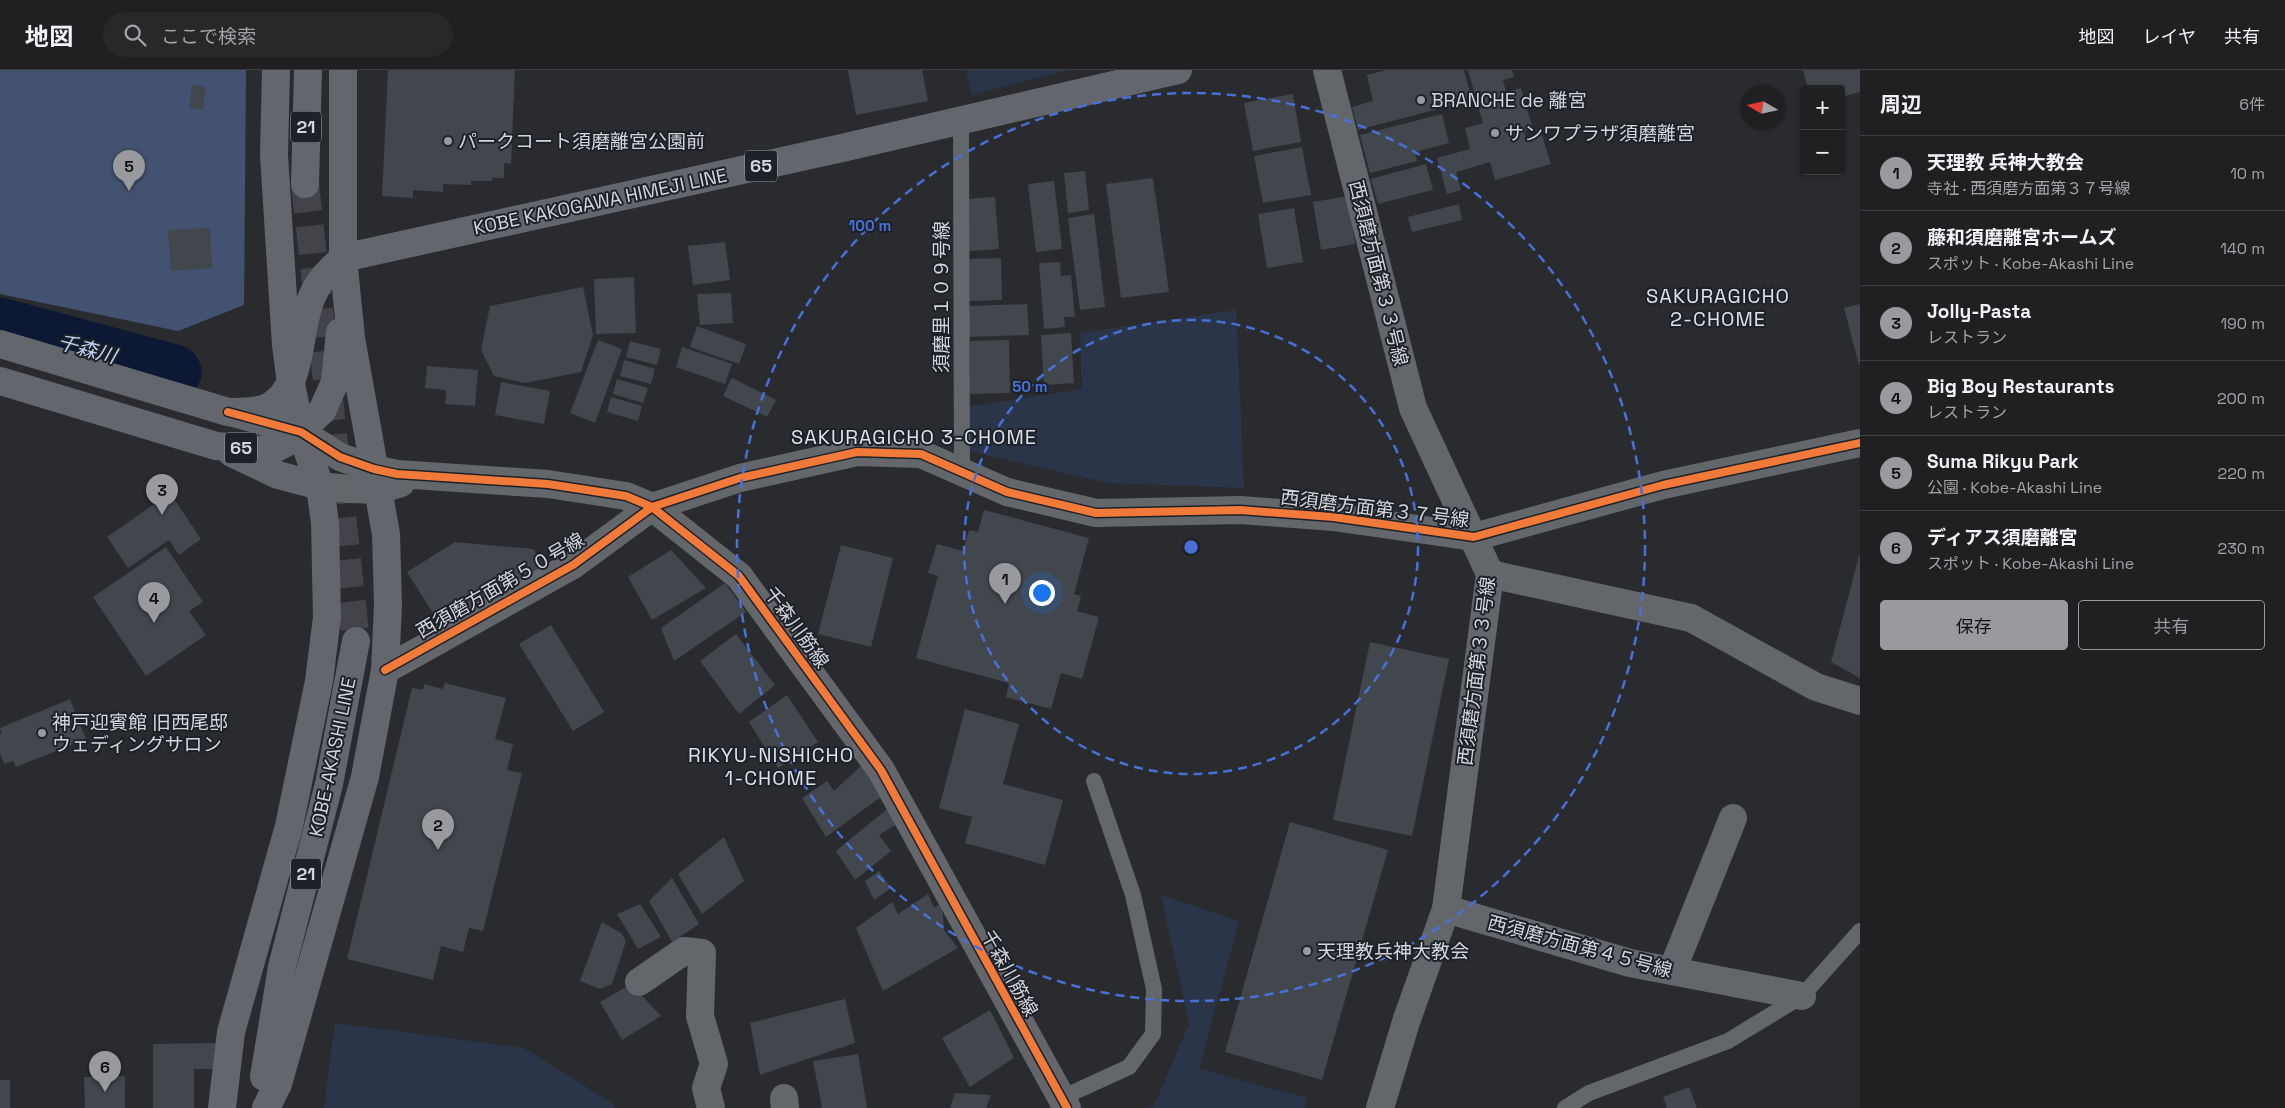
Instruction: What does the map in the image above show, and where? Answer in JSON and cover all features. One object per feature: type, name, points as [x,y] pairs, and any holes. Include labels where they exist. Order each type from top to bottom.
[{"type":"main road","points":[[222,1108],[232,1032],[289,826],[319,681],[327,617],[326,523],[320,486],[301,432],[291,384],[286,345],[274,155],[276,70]]},
{"type":"main road","name":"21","points":[[305,184],[308,70]]},
{"type":"main road","points":[[266,1108],[278,1084],[365,777],[385,670],[388,605],[386,542],[351,338],[343,258],[343,70]]},
{"type":"main road","name":"KOBE KAKOGAWA HIMEJI LINE","points":[[0,344],[228,412],[268,407],[282,397],[291,384],[310,300],[322,277],[343,258],[961,121],[1178,70]]},
{"type":"main road","name":"65","points":[[0,381],[216,446],[260,450],[276,448],[301,432],[322,411],[335,382],[342,308],[343,258]]},
{"type":"main road","points":[[216,446],[278,475],[320,486]]},
{"type":"main road","name":"KOBE-AKASHI LINE","points":[[259,1108],[282,967],[329,784],[356,641]]},
{"type":"street","name":"西須磨方面第３３号線","points":[[1327,70],[1413,408],[1490,574],[1446,910],[1406,1022],[1380,1108]]},
{"type":"street","name":"千森川筋線","points":[[228,412],[301,432],[376,479],[397,474],[548,484],[626,496],[652,507],[739,576],[881,770],[1064,1103]]},
{"type":"street","name":"西須磨方面第３７号線","points":[[652,507],[740,478],[857,452],[921,454],[1007,492],[1096,513],[1240,510],[1333,517],[1474,537],[1663,485],[1860,443]]},
{"type":"street","points":[[320,486],[349,489],[376,479]]},
{"type":"street","name":"西須磨方面第５０号線","points":[[385,670],[573,565],[652,507]]},
{"type":"street","points":[[1490,574],[1691,618],[1816,687],[1860,701]]},
{"type":"street","points":[[1672,971],[1733,818]]},
{"type":"street","name":"西須磨方面第４５号線","points":[[1446,910],[1630,963],[1802,996]]},
{"type":"street","points":[[639,982],[684,951],[702,953],[700,1016],[714,1064],[706,1088],[711,1108]]},
{"type":"lane","name":"須磨里１０９号線","points":[[961,121],[962,472]]},
{"type":"lane","points":[[1064,1103],[1129,1067],[1153,1034],[1154,990],[1133,895],[1094,781]]},
{"type":"lane","points":[[1564,1108],[1589,1093],[1728,1041],[1802,996],[1860,932]]},
{"type":"shaded area","points":[[0,70],[246,70],[244,305],[178,331],[0,294]]},
{"type":"shaded area","points":[[966,70],[1068,70],[972,95]]},
{"type":"shaded area","points":[[1236,310],[1244,488],[1109,483],[968,451],[966,407],[1082,389],[1080,333]]},
{"type":"shaded area","points":[[1161,895],[1239,921],[1199,1069],[1307,1098],[1304,1108],[1145,1108],[1154,1106],[1189,1024]]},
{"type":"shaded area","points":[[335,1023],[524,1048],[615,1105],[614,1108],[324,1108]]},
{"type":"building","name":"パークコート須磨離宮公園前","points":[[388,70],[515,70],[511,164],[504,163],[504,178],[492,178],[492,181],[471,181],[471,185],[443,184],[443,192],[413,190],[413,198],[382,196]]},
{"type":"building","points":[[848,70],[922,70],[928,101],[856,115]]},
{"type":"building","name":"BRANCHE de 離宮","points":[[1387,70],[1464,70],[1472,100],[1358,130],[1352,107],[1373,101],[1367,75]]},
{"type":"building","name":"サンワプラザ須磨離宮","points":[[1468,70],[1512,70],[1514,77],[1503,80],[1506,92],[1521,88],[1533,129],[1524,131],[1526,139],[1542,135],[1551,164],[1495,180],[1490,162],[1456,172],[1461,190],[1447,194],[1437,158],[1470,149],[1465,128],[1483,123]]},
{"type":"building","points":[[1803,70],[1860,70],[1860,92],[1845,96],[1845,85],[1807,85]]},
{"type":"building","points":[[192,85],[206,87],[203,110],[189,108]]},
{"type":"building","points":[[1293,94],[1301,142],[1253,151],[1244,103]]},
{"type":"building","points":[[1442,114],[1449,143],[1415,152],[1417,161],[1370,173],[1360,135]]},
{"type":"building","points":[[1302,147],[1311,195],[1263,203],[1254,156]]},
{"type":"building","points":[[1426,164],[1433,190],[1378,204],[1371,179]]},
{"type":"building","points":[[1085,171],[1089,210],[1068,213],[1064,173]]},
{"type":"building","points":[[1153,178],[1169,292],[1121,298],[1106,184]]},
{"type":"building","points":[[1054,181],[1062,249],[1036,252],[1028,184]]},
{"type":"building","points":[[1348,196],[1355,244],[1321,250],[1313,202]]},
{"type":"building","points":[[995,197],[999,249],[969,251],[965,199]]},
{"type":"building","points":[[1459,204],[1462,220],[1412,232],[1408,217]]},
{"type":"building","points":[[1294,208],[1303,262],[1267,268],[1258,214]]},
{"type":"building","points":[[1094,214],[1105,307],[1080,310],[1068,218]]},
{"type":"building","points":[[210,228],[212,268],[171,271],[168,230]]},
{"type":"building","points":[[725,242],[730,280],[693,285],[688,246]]},
{"type":"building","points":[[1001,258],[1002,300],[969,301],[968,259]]},
{"type":"building","points":[[1060,262],[1061,276],[1071,275],[1075,317],[1064,317],[1065,327],[1044,329],[1039,263]]},
{"type":"building","points":[[634,277],[636,333],[596,334],[594,279]]},
{"type":"building","points":[[583,287],[593,335],[581,372],[525,383],[494,376],[481,350],[490,306]]},
{"type":"building","points":[[731,293],[733,323],[700,325],[697,294]]},
{"type":"building","points":[[1027,304],[1029,335],[969,337],[969,306]]},
{"type":"building","points":[[1860,304],[1860,364],[1859,365],[1844,308]]},
{"type":"building","points":[[697,326],[746,344],[739,364],[690,347]]},
{"type":"building","points":[[1071,333],[1074,383],[1044,385],[1041,335]]},
{"type":"building","points":[[598,340],[622,349],[595,423],[570,413]]},
{"type":"building","points":[[1009,340],[1010,393],[970,394],[970,341]]},
{"type":"building","points":[[630,341],[661,349],[657,365],[626,357]]},
{"type":"building","points":[[682,347],[732,364],[725,384],[676,367]]},
{"type":"building","points":[[624,360],[655,369],[651,384],[620,376]]},
{"type":"building","points":[[427,366],[478,370],[475,406],[445,404],[446,390],[425,388]]},
{"type":"building","points":[[732,378],[776,400],[767,417],[723,396]]},
{"type":"building","points":[[617,379],[648,388],[643,403],[613,394]]},
{"type":"building","points":[[501,382],[550,391],[544,424],[495,415]]},
{"type":"building","points":[[611,397],[642,406],[638,421],[607,412]]},
{"type":"building","points":[[170,493],[201,539],[179,555],[169,540],[128,568],[107,537]]},
{"type":"building","points":[[984,510],[1089,538],[1074,594],[1081,596],[1077,611],[1099,617],[1082,679],[1061,673],[1051,709],[1006,697],[1009,683],[916,658],[938,576],[928,573],[937,544],[963,551],[969,530],[978,532]]},
{"type":"building","points":[[455,542],[533,549],[543,565],[448,624],[438,621],[407,572]]},
{"type":"building","points":[[841,545],[893,558],[871,647],[818,634]]},
{"type":"building","points":[[166,547],[203,602],[189,611],[206,635],[146,676],[93,597]]},
{"type":"building","points":[[671,550],[706,588],[652,620],[628,577]]},
{"type":"building","points":[[1860,556],[1860,678],[1831,662]]},
{"type":"building","points":[[725,583],[746,612],[674,661],[661,628]]},
{"type":"building","points":[[551,625],[604,712],[573,731],[519,644]]},
{"type":"building","points":[[736,634],[775,685],[739,714],[700,661]]},
{"type":"building","points":[[1370,642],[1449,659],[1412,836],[1333,820]]},
{"type":"building","points":[[445,683],[506,698],[495,739],[513,744],[507,770],[522,773],[483,931],[469,928],[463,952],[441,946],[433,980],[347,959],[412,688],[423,690],[424,684],[443,689]]},
{"type":"building","points":[[787,695],[818,742],[778,768],[749,722]]},
{"type":"building","name":"神戸迎賓館 旧西尾邸 ウェディングサロン","points":[[70,699],[86,739],[16,767],[13,761],[4,764],[0,753],[0,734],[2,733],[0,728]]},
{"type":"building","points":[[965,709],[1019,724],[1003,784],[1063,800],[1045,865],[965,843],[972,817],[939,808]]},
{"type":"building","points":[[863,764],[885,794],[826,837],[802,798],[827,781],[834,791]]},
{"type":"building","points":[[887,809],[897,824],[879,835],[891,851],[855,880],[836,851]]},
{"type":"building","name":"天理教兵神大教会","points":[[1290,822],[1388,850],[1322,1080],[1225,1052]]},
{"type":"building","points":[[724,837],[744,881],[702,914],[678,874]]},
{"type":"building","points":[[879,871],[891,888],[874,900],[865,881]]},
{"type":"building","points":[[672,878],[699,924],[672,942],[649,901]]},
{"type":"building","points":[[928,894],[934,908],[942,903],[944,930],[958,948],[883,991],[856,928],[892,902],[898,914]]},
{"type":"building","points":[[640,904],[661,937],[638,949],[617,914]]},
{"type":"building","points":[[602,922],[621,933],[626,941],[612,984],[600,989],[580,981]]},
{"type":"building","points":[[631,984],[661,1016],[622,1040],[600,1002]]},
{"type":"building","points":[[845,999],[855,1043],[760,1075],[750,1023]]},
{"type":"building","points":[[990,1010],[1014,1058],[970,1087],[942,1038]]},
{"type":"building","points":[[217,1043],[217,1069],[194,1069],[194,1108],[153,1108],[153,1044]]},
{"type":"building","points":[[858,1054],[867,1108],[822,1108],[813,1061]]},
{"type":"building","points":[[125,1076],[125,1108],[85,1108],[84,1077]]},
{"type":"building","points":[[0,1080],[10,1080],[10,1108],[0,1108]]},
{"type":"building","points":[[1689,1087],[1697,1108],[1667,1108],[1663,1097]]},
{"type":"building","points":[[955,1093],[991,1095],[986,1108],[950,1108]]},
{"type":"waterway","name":"千森川","points":[[0,325],[174,372]]},
{"type":"tunnel","points":[[305,184],[356,641]]},
{"type":"cycle path","points":[[228,412],[301,432],[340,457],[374,469],[397,474],[548,484],[626,496],[652,507],[739,576],[881,770],[1067,1108]]},
{"type":"cycle path","points":[[385,670],[573,565],[652,507],[740,478],[857,452],[921,454],[1007,492],[1096,513],[1240,510],[1333,517],[1474,537],[1663,485],[1860,443]]},
{"type":"place","name":"BRANCHE de 離宮","points":[[1421,100]]},
{"type":"place","name":"サンワプラザ須磨離宮","points":[[1495,133]]},
{"type":"place","name":"パークコート須磨離宮公園前","points":[[448,141]]},
{"type":"place","name":"Suma Rikyu Park","points":[[129,191]]},
{"type":"place","name":"Jolly-Pasta","points":[[162,515]]},
{"type":"place","name":"天理教 兵神大教会","points":[[1005,604]]},
{"type":"place","name":"Big Boy Restaurants","points":[[154,623]]},
{"type":"place","name":"神戸迎賓館 旧西尾邸 ウェディングサロン","points":[[42,733]]},
{"type":"place","name":"藤和須磨離宮ホームズ","points":[[438,850]]},
{"type":"place","name":"天理教兵神大教会","points":[[1307,951]]},
{"type":"place","name":"ディアス須磨離宮","points":[[105,1092]]},
{"type":"district","name":"SAKURAGICHO 2-CHOME","points":[[1718,308]]},
{"type":"district","name":"SAKURAGICHO 3-CHOME","points":[[914,437]]},
{"type":"district","name":"RIKYU-NISHICHO 1-CHOME","points":[[771,766]]}]
